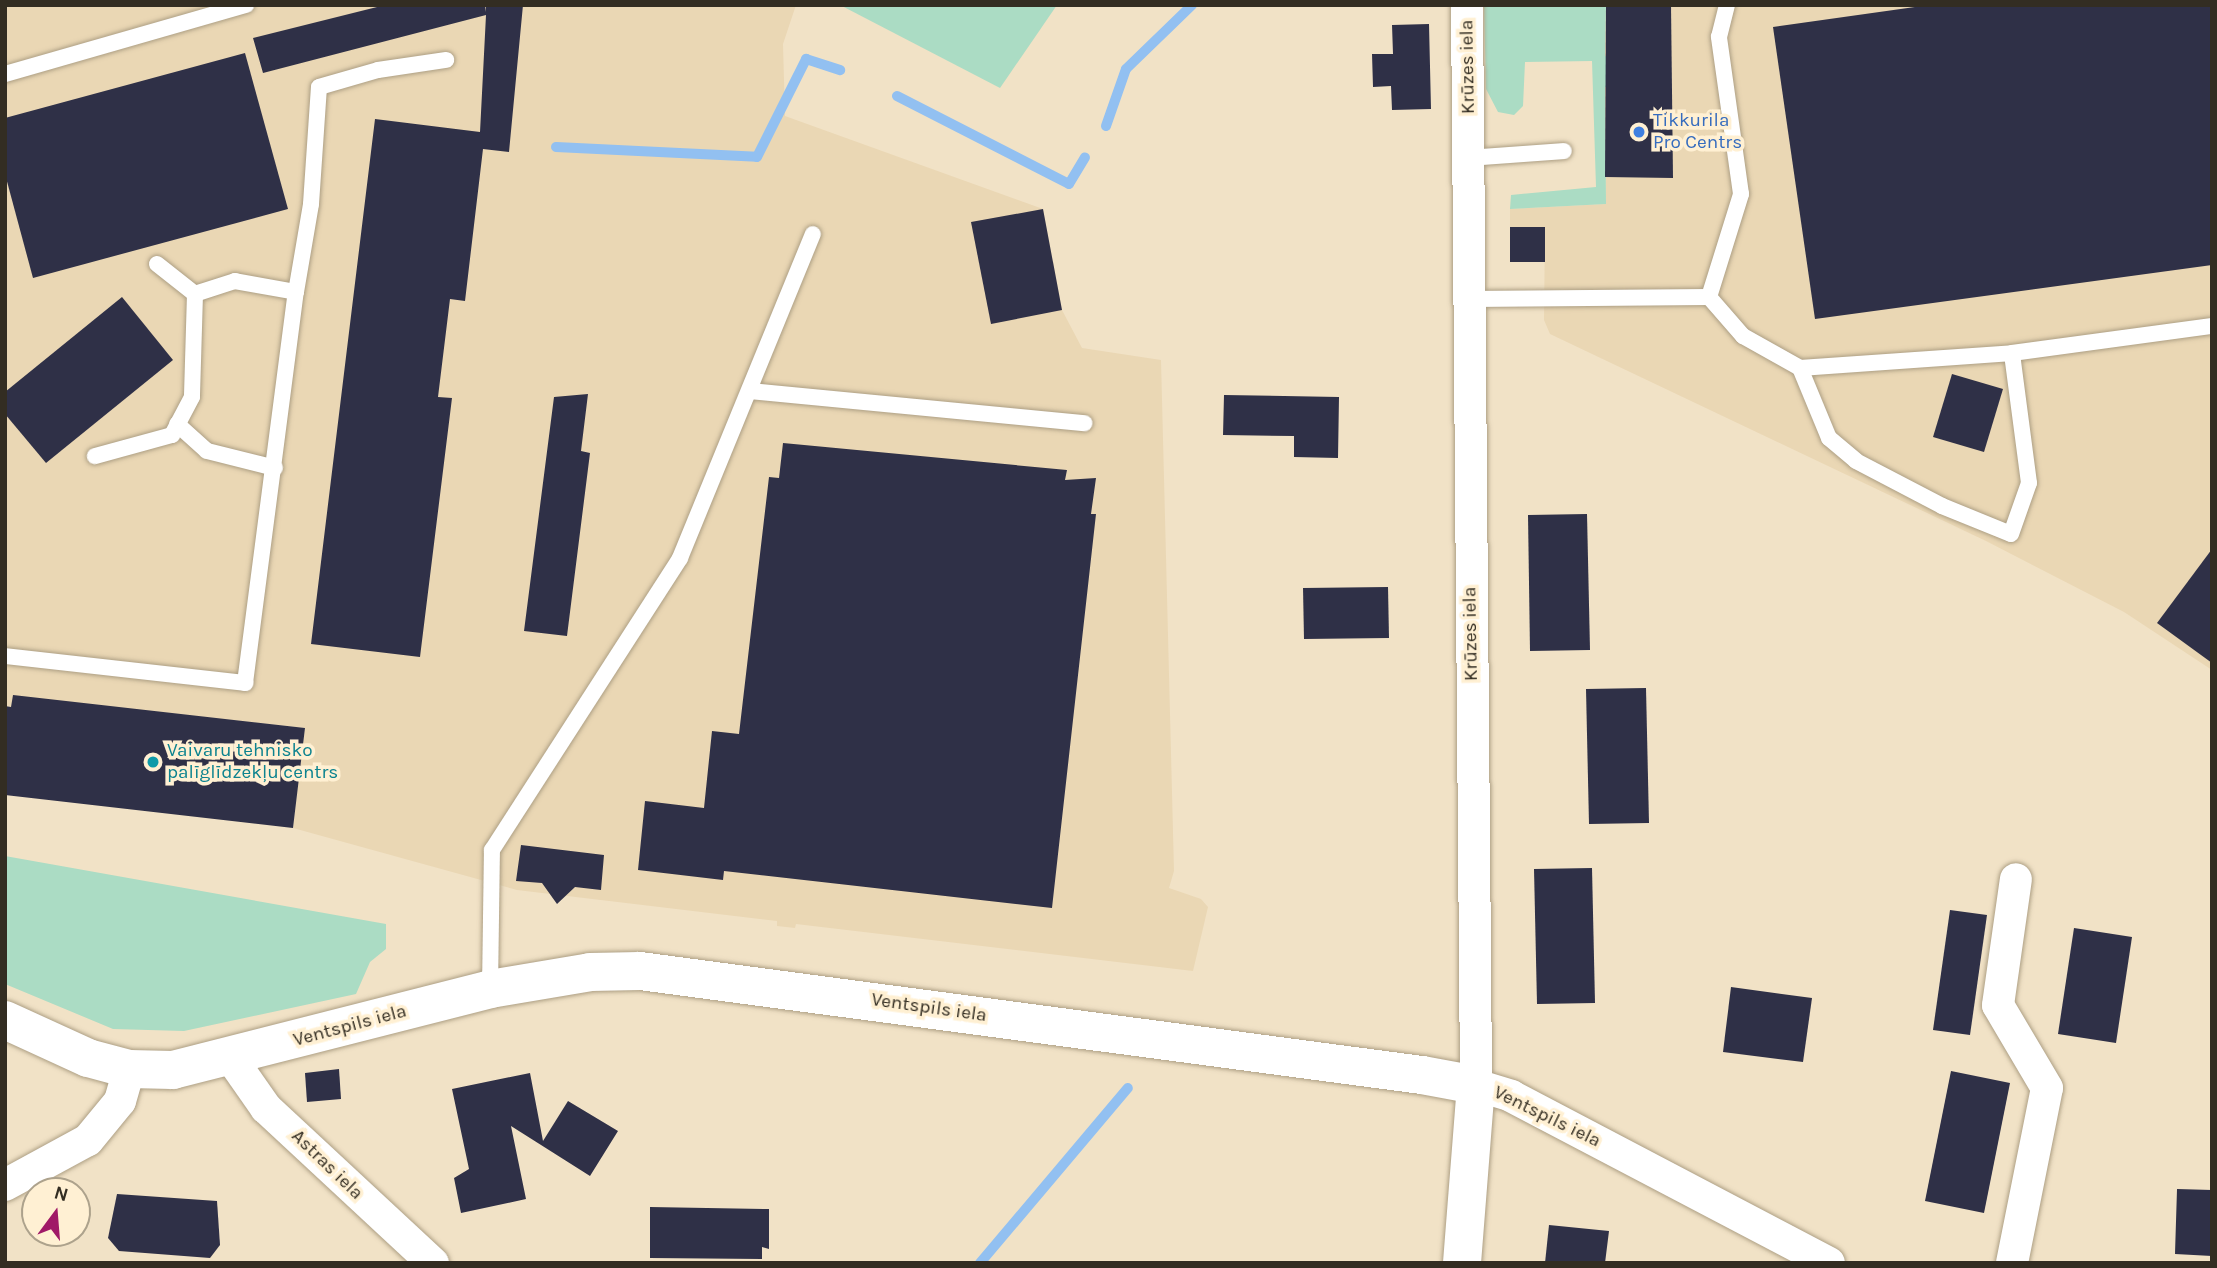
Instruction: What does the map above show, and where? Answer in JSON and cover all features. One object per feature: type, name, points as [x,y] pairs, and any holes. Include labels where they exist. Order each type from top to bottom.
[{"type":"street","name":"Krūzes iela","points":[[1462,1263],[1476,1085],[1467,5]]},
{"type":"street","points":[[2012,1263],[2047,1088],[1998,1005],[2016,879]]},
{"type":"street","name":"Ventspils iela","points":[[5,1020],[88,1058],[129,1069],[173,1070],[231,1058],[490,989],[590,972],[640,971],[1476,1085],[1511,1096],[1829,1263]]},
{"type":"street","name":"Astras iela","points":[[231,1058],[267,1108],[433,1263]]},
{"type":"street","points":[[5,1185],[88,1140],[120,1101],[129,1069]]},
{"type":"lane","points":[[5,74],[246,5]]},
{"type":"lane","points":[[1709,297],[1741,194],[1719,37],[1727,5]]},
{"type":"lane","points":[[5,656],[245,683],[296,292],[311,204],[319,87],[378,70],[446,60]]},
{"type":"lane","points":[[1469,158],[1564,151]]},
{"type":"lane","points":[[490,989],[492,850],[680,558],[813,234]]},
{"type":"lane","points":[[157,264],[195,294]]},
{"type":"lane","points":[[195,294],[235,281],[296,292]]},
{"type":"lane","points":[[95,456],[172,435],[192,397],[195,294]]},
{"type":"lane","points":[[1470,299],[1709,297],[1743,336],[1800,368],[2012,353],[2212,326]]},
{"type":"lane","points":[[1800,368],[1829,438],[1856,461],[2011,534],[2029,483],[2012,353]]},
{"type":"lane","points":[[750,391],[1084,423]]},
{"type":"lane","points":[[177,424],[207,451],[275,468]]},
{"type":"shaded area","points":[[5,5],[796,5],[783,44],[785,116],[1043,209],[1062,310],[1082,348],[1161,360],[1174,871],[1169,888],[1201,899],[1208,907],[1193,971],[796,924],[795,928],[777,926],[777,921],[517,890],[293,828],[305,728],[13,696],[11,707],[5,706]]},
{"type":"shaded area","points":[[1606,5],[2212,5],[2212,670],[2124,612],[1986,541],[1550,334],[1544,320],[1545,227],[1510,227],[1510,209],[1606,204],[1605,87],[1622,86],[1605,56]]},
{"type":"green space","points":[[840,5],[1057,5],[1000,88]]},
{"type":"green space","points":[[1484,5],[1606,5],[1605,55],[1623,86],[1605,87],[1606,204],[1510,209],[1511,195],[1596,187],[1592,61],[1525,62],[1523,106],[1514,115],[1498,112],[1486,89]]},
{"type":"green space","points":[[5,856],[386,924],[386,949],[370,962],[356,994],[184,1031],[113,1029],[5,984]]},
{"type":"building","points":[[385,5],[485,5],[486,12],[486,5],[523,5],[509,152],[483,149],[465,301],[450,299],[438,397],[452,398],[420,657],[311,644],[375,119],[480,132],[486,15],[263,73],[253,38]]},
{"type":"building","points":[[1606,5],[1671,5],[1673,178],[1605,177]]},
{"type":"building","points":[[1929,5],[2212,5],[2212,265],[1815,319],[1773,27]]},
{"type":"building","points":[[1429,24],[1431,109],[1392,110],[1391,86],[1373,87],[1372,54],[1393,54],[1392,25]]},
{"type":"building","points":[[245,53],[288,209],[33,278],[5,174],[5,118]]},
{"type":"building","points":[[1043,209],[1062,310],[991,324],[971,222]]},
{"type":"building","points":[[1510,227],[1545,227],[1545,262],[1510,262]]},
{"type":"building","points":[[122,297],[173,360],[46,463],[5,414],[5,392]]},
{"type":"building","points":[[1952,374],[2003,389],[1984,452],[1933,437]]},
{"type":"building","points":[[588,394],[581,451],[590,453],[567,636],[524,631],[554,397]]},
{"type":"building","points":[[1224,395],[1339,397],[1338,458],[1294,457],[1294,436],[1223,435]]},
{"type":"building","points":[[783,443],[1067,470],[1065,480],[1096,478],[1091,514],[1096,514],[1052,908],[724,871],[723,880],[638,870],[645,801],[704,808],[712,731],[739,734],[769,477],[779,478]]},
{"type":"building","points":[[1587,514],[1590,650],[1530,651],[1528,515]]},
{"type":"building","points":[[2212,549],[2212,663],[2157,623]]},
{"type":"building","points":[[1388,587],[1389,638],[1304,639],[1303,588]]},
{"type":"building","points":[[1646,688],[1649,823],[1589,824],[1586,689]]},
{"type":"building","name":"Vaivaru tehnisko palīglīdzekļu centrs","points":[[13,695],[305,728],[293,828],[5,795],[5,706],[11,707]]},
{"type":"building","points":[[521,845],[604,855],[601,890],[575,887],[557,904],[542,883],[516,881]]},
{"type":"building","points":[[1592,868],[1595,1003],[1537,1004],[1534,869]]},
{"type":"building","points":[[1950,910],[1987,915],[1970,1035],[1933,1030]]},
{"type":"building","points":[[2074,928],[2132,937],[2116,1043],[2058,1034]]},
{"type":"building","points":[[1731,987],[1812,998],[1803,1062],[1723,1052]]},
{"type":"building","points":[[339,1069],[341,1099],[307,1102],[305,1073]]},
{"type":"building","points":[[1951,1071],[2010,1083],[1984,1213],[1925,1201]]},
{"type":"building","points":[[530,1073],[543,1141],[568,1101],[618,1131],[590,1176],[511,1126],[526,1199],[461,1213],[454,1178],[469,1169],[452,1089]]},
{"type":"building","points":[[2177,1189],[2212,1190],[2212,1256],[2175,1254]]},
{"type":"building","points":[[117,1194],[217,1201],[220,1245],[210,1258],[119,1251],[108,1238]]},
{"type":"building","points":[[650,1207],[769,1209],[769,1249],[762,1247],[762,1259],[650,1258]]},
{"type":"building","points":[[1549,1225],[1609,1231],[1605,1263],[1545,1263]]},
{"type":"waterway","points":[[1106,126],[1126,69],[1192,5]]},
{"type":"waterway","points":[[556,147],[757,157],[806,59],[840,70]]},
{"type":"waterway","points":[[897,96],[1069,184],[1085,157]]},
{"type":"waterway","points":[[980,1263],[1128,1088]]},
{"type":"place","name":"Tikkurila Pro Centrs","points":[[1639,132]]},
{"type":"place","name":"Vaivaru tehnisko palīglīdzekļu centrs","points":[[153,762]]}]
